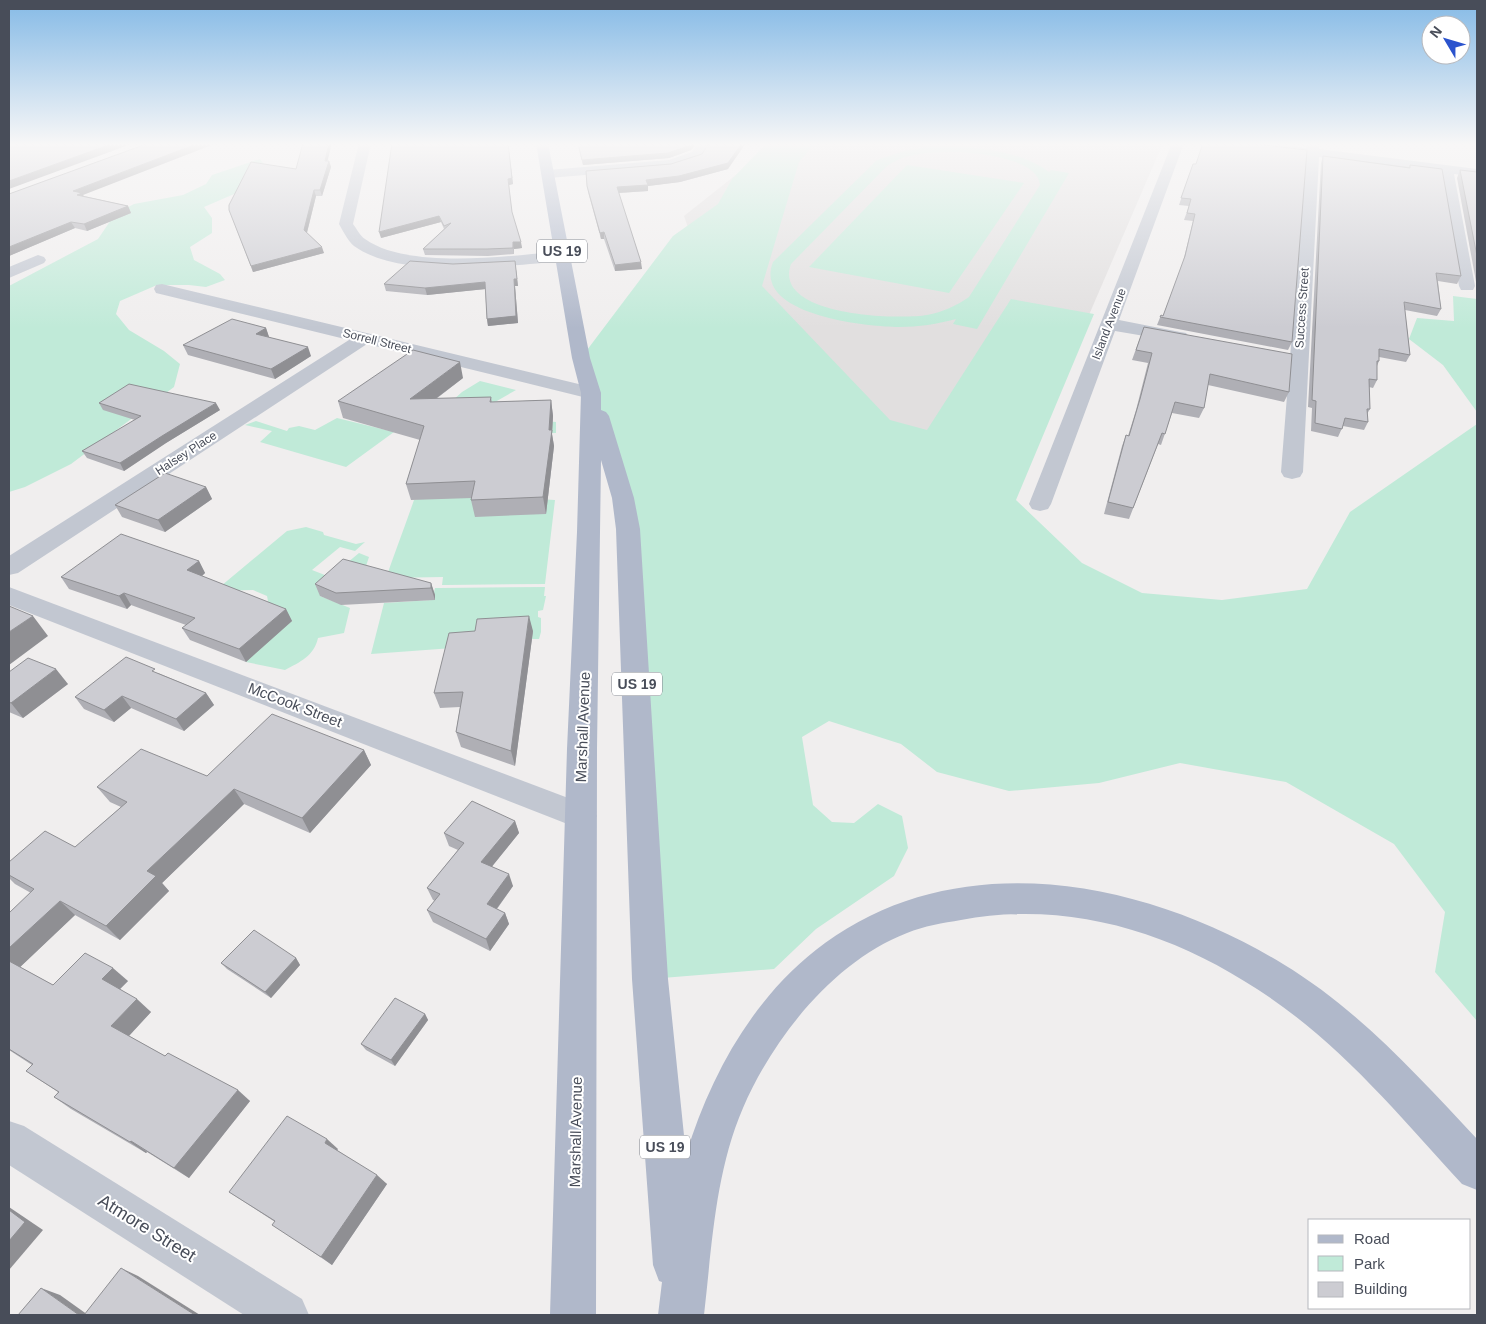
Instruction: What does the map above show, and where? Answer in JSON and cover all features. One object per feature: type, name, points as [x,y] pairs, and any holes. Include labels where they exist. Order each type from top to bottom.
[{"type":"main road","name":"Marshall Avenue","points":[[553,205],[581,358],[592,393],[581,816],[573,1315]]},
{"type":"main road","name":"US 19","points":[[592,393],[623,498],[628,529],[650,979],[680,1315]]},
{"type":"main road","points":[[680,1315],[688,1244],[698,1188],[711,1143],[726,1101],[746,1061],[767,1028],[790,998],[835,957],[892,922],[923,912],[982,900],[1050,899],[1115,909],[1176,929],[1235,955],[1298,994],[1362,1048],[1477,1169]]},
{"type":"main road","points":[[1438,1127],[1477,1181]]},
{"type":"street","points":[[351,205],[346,224],[348,231],[362,244],[388,254],[435,263],[469,263],[562,256]]},
{"type":"street","name":"Island Avenue","points":[[1040,504],[1154,205]]},
{"type":"street","name":"Success Street","points":[[1292,472],[1309,205]]},
{"type":"street","points":[[1452,205],[1467,286]]},
{"type":"street","points":[[9,273],[38,260],[16,255]]},
{"type":"street","name":"Sorrell Street","points":[[162,289],[592,393]]},
{"type":"street","points":[[1109,324],[1194,340]]},
{"type":"street","name":"Halsey Place","points":[[9,567],[364,338]]},
{"type":"street","points":[[1280,356],[1299,359]]},
{"type":"street","name":"McCook Street","points":[[9,594],[581,816]]},
{"type":"street","name":"Atmore Street","points":[[9,1141],[286,1315]]},
{"type":"shaded area","points":[[698,205],[1136,205],[1011,496],[758,430],[684,216]]},
{"type":"green space","points":[[133,205],[209,205],[204,207],[212,218],[212,233],[190,247],[194,260],[220,274],[225,280],[206,287],[157,285],[120,301],[116,314],[129,330],[164,351],[180,364],[174,387],[71,464],[25,487],[9,492],[9,286],[98,239],[115,214]]},
{"type":"green space","points":[[717,205],[786,205],[762,286],[890,420],[927,430],[1011,299],[1094,314],[1016,500],[1082,563],[1142,593],[1222,600],[1307,589],[1350,512],[1477,424],[1477,1021],[1435,972],[1445,912],[1394,844],[1286,782],[1180,763],[1099,783],[1009,791],[937,772],[901,744],[829,721],[802,737],[813,805],[832,822],[854,823],[878,804],[902,816],[908,848],[894,876],[816,929],[774,969],[650,979],[631,564],[581,358],[673,236]]},
{"type":"green space","points":[[831,205],[849,205],[791,264],[790,281],[800,295],[818,304],[841,311],[866,315],[912,316],[933,314],[969,297],[1027,205],[1050,205],[977,329],[953,324],[956,319],[928,325],[899,327],[863,324],[816,314],[795,306],[779,295],[771,280],[773,262]]},
{"type":"green space","points":[[869,205],[1009,205],[949,293],[809,267]]},
{"type":"green space","points":[[1453,296],[1477,299],[1477,412],[1443,365],[1409,339],[1417,318],[1454,321]]},
{"type":"green space","points":[[480,381],[516,390],[474,414],[556,422],[556,433],[507,434],[441,411],[462,392]]},
{"type":"green space","points":[[337,418],[394,432],[346,467],[260,442],[272,431],[245,425],[256,421],[287,431],[289,428],[299,426],[315,430]]},
{"type":"green space","points":[[440,493],[555,500],[545,584],[442,585],[443,577],[386,578],[414,500]]},
{"type":"green space","points":[[306,527],[323,532],[324,535],[356,544],[365,542],[355,551],[340,547],[312,570],[330,577],[359,553],[369,557],[363,575],[320,596],[350,608],[344,633],[318,638],[310,654],[285,670],[246,662],[269,606],[267,596],[253,590],[215,591],[287,531]]},
{"type":"green space","points":[[545,587],[544,596],[546,596],[543,610],[538,611],[538,617],[541,618],[539,639],[532,639],[532,631],[453,648],[371,654],[384,603],[432,600],[435,588]]},
{"type":"building","points":[[9,205],[128,206],[84,224],[71,222],[9,247]]},
{"type":"building","points":[[229,205],[310,205],[304,230],[322,247],[251,266],[229,210]]},
{"type":"building","points":[[383,205],[511,205],[521,242],[513,242],[513,248],[423,249],[451,223],[444,226],[439,216],[379,232]]},
{"type":"building","points":[[592,205],[623,205],[641,262],[615,265],[604,232],[600,233]]},
{"type":"building","points":[[1189,205],[1303,205],[1292,342],[1160,317],[1161,315],[1163,316],[1185,256],[1195,214],[1187,213]]},
{"type":"building","points":[[1321,205],[1448,205],[1461,276],[1436,273],[1441,309],[1404,302],[1410,355],[1379,349],[1377,380],[1369,379],[1370,409],[1367,409],[1368,422],[1345,418],[1342,429],[1315,423],[1316,401],[1312,400]]},
{"type":"building","points":[[1467,205],[1477,205],[1477,256]]},
{"type":"building","points":[[410,261],[453,264],[515,261],[517,279],[514,279],[516,316],[487,319],[485,282],[425,288],[384,284]]},
{"type":"building","points":[[232,319],[266,328],[256,334],[308,347],[271,369],[183,345]]},
{"type":"building","points":[[1144,327],[1292,354],[1289,392],[1210,374],[1204,408],[1175,402],[1165,434],[1162,433],[1133,508],[1108,502],[1126,435],[1129,436],[1152,353],[1136,350]]},
{"type":"building","points":[[413,350],[460,362],[410,399],[491,397],[490,402],[551,400],[549,430],[552,430],[543,497],[471,500],[475,481],[406,484],[424,426],[338,401]]},
{"type":"building","points":[[129,384],[216,403],[120,463],[82,451],[141,416],[99,403]]},
{"type":"building","points":[[165,473],[206,487],[158,520],[115,505]]},
{"type":"building","points":[[121,534],[199,561],[187,570],[286,609],[239,649],[182,628],[195,618],[124,593],[119,596],[61,577]]},
{"type":"building","points":[[343,559],[431,583],[431,588],[336,593],[315,584]]},
{"type":"building","points":[[9,606],[33,616],[9,632]]},
{"type":"building","points":[[529,616],[511,751],[456,732],[463,692],[434,693],[449,633],[475,631],[477,619]]},
{"type":"building","points":[[126,657],[155,669],[152,671],[206,693],[176,719],[122,696],[104,710],[75,697]]},
{"type":"building","points":[[28,658],[56,669],[11,703],[9,702],[9,672]]},
{"type":"building","points":[[272,714],[364,750],[302,818],[234,789],[147,871],[156,876],[106,926],[60,901],[9,948],[9,913],[34,889],[9,875],[9,862],[45,831],[75,847],[127,802],[97,787],[141,749],[207,776]]},
{"type":"building","points":[[472,801],[515,821],[481,862],[509,874],[487,904],[505,913],[486,939],[427,910],[440,894],[427,888],[464,843],[444,833]]},
{"type":"building","points":[[254,930],[296,958],[265,992],[221,963]]},
{"type":"building","points":[[85,953],[113,968],[102,979],[137,999],[111,1026],[165,1056],[168,1053],[238,1090],[174,1168],[54,1097],[59,1092],[26,1071],[33,1064],[9,1049],[9,961],[53,985]]},
{"type":"building","points":[[395,998],[425,1014],[391,1060],[361,1044]]},
{"type":"building","points":[[287,1116],[327,1139],[325,1143],[377,1175],[321,1257],[272,1225],[275,1221],[229,1192]]},
{"type":"building","points":[[9,1210],[25,1222],[9,1241]]},
{"type":"building","points":[[121,1268],[195,1315],[84,1315]]},
{"type":"building","points":[[41,1288],[79,1315],[18,1315]]}]
